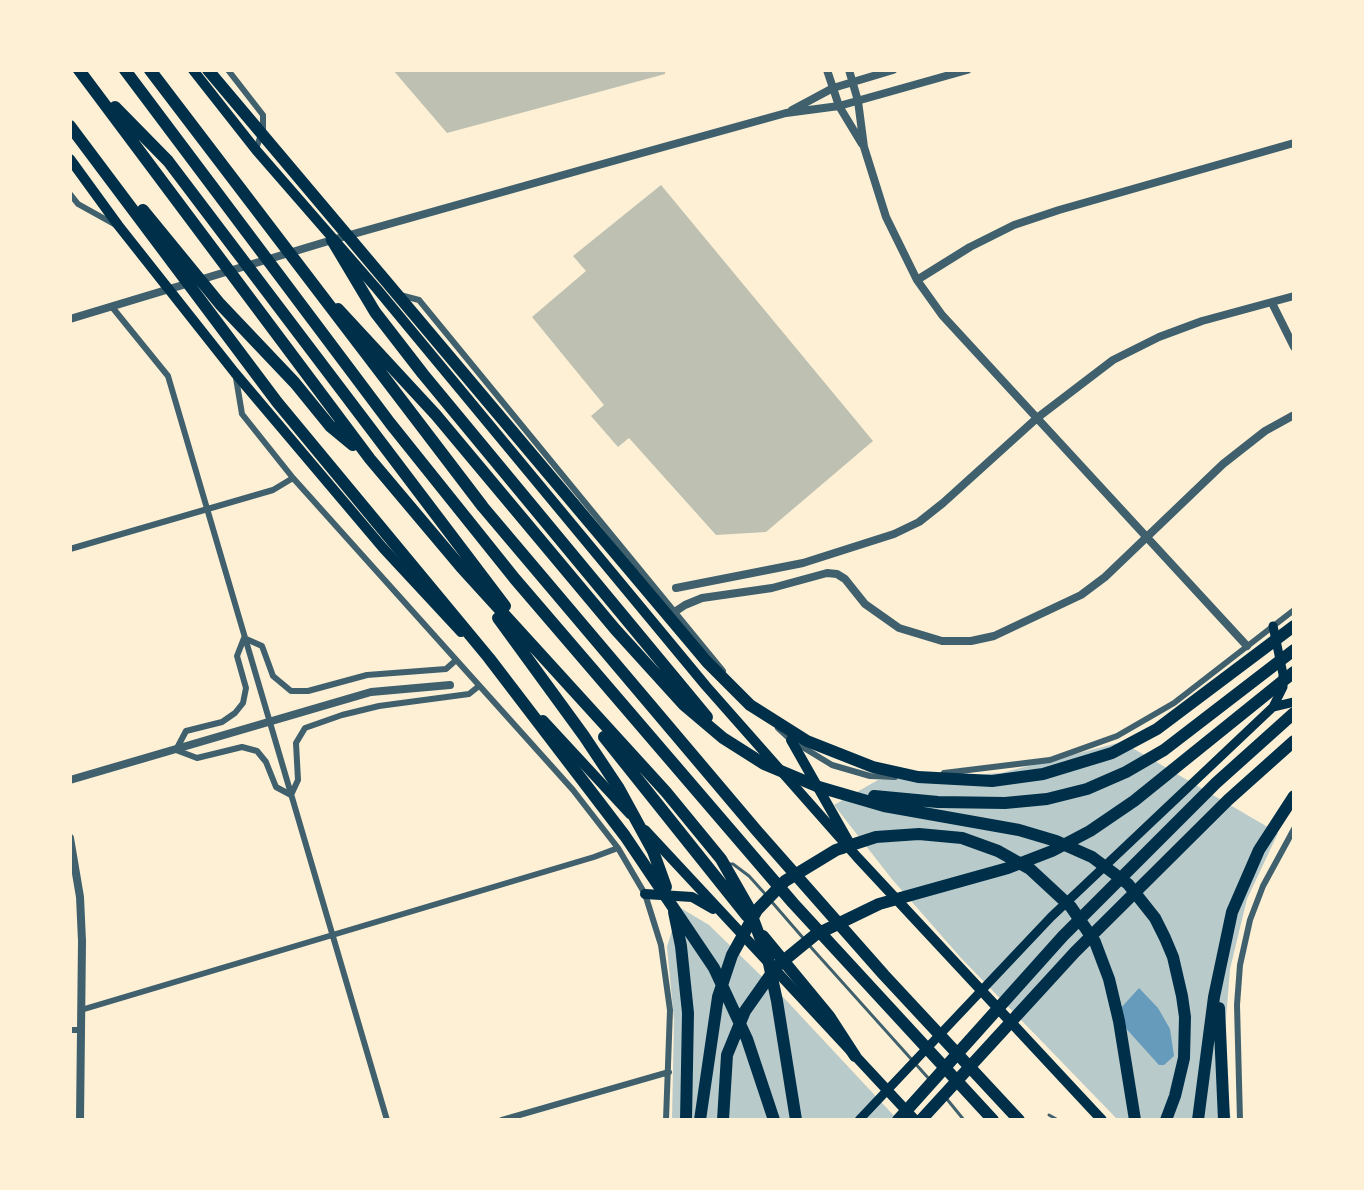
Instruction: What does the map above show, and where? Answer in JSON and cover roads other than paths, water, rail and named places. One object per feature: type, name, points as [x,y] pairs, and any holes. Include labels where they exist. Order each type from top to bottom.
[{"type":"highway","points":[[125,70],[390,423],[515,579],[667,758],[816,928],[993,1119]]},
{"type":"highway","points":[[150,70],[483,507],[683,746],[884,975],[1019,1119]]},
{"type":"highway","points":[[193,70],[256,150],[335,244],[377,289],[706,686],[857,857],[1102,1119]]},
{"type":"highway","points":[[208,70],[707,662],[750,705],[807,741],[873,767],[918,777],[992,781],[1043,774],[1105,756],[1150,733],[1178,715],[1293,626]]},
{"type":"highway","points":[[80,71],[168,161],[384,444],[599,732],[829,1016],[855,1056]]},
{"type":"highway","points":[[80,71],[370,459],[460,567],[697,827],[732,876],[755,924],[774,980],[796,1119]]},
{"type":"highway","points":[[70,126],[100,166],[120,186],[220,304],[295,383],[330,426],[370,459]]},
{"type":"highway","points":[[70,159],[118,225],[235,373],[383,548],[915,1119]]},
{"type":"highway","points":[[120,186],[270,393],[489,658],[625,836],[714,968],[747,1039],[774,1119]]},
{"type":"highway","points":[[335,244],[375,312],[703,713],[744,748],[789,775]]},
{"type":"highway","points":[[309,281],[362,332],[436,415],[615,629],[684,705],[709,728],[737,748],[789,775],[819,787],[884,806],[1038,835],[1092,857],[1128,884],[1155,918],[1165,938],[1173,957],[1182,996],[1185,1017],[1184,1058],[1175,1096],[1166,1119]]},
{"type":"highway","points":[[460,567],[584,736],[622,794],[653,851],[673,910],[681,946],[688,1013],[686,1119]]},
{"type":"highway","points":[[819,787],[874,796],[961,803],[1026,802],[1066,795],[1106,782],[1146,762],[1293,650]]},
{"type":"highway","points":[[723,1119],[728,1055],[745,1011],[776,967],[814,935],[879,904],[1025,862],[1090,831],[1134,801],[1293,672]]},
{"type":"highway","points":[[898,1119],[1062,936],[1216,783],[1293,713]]},
{"type":"highway","points":[[791,740],[835,813],[857,857]]},
{"type":"highway","points":[[921,1119],[1100,928],[1228,800],[1293,741]]},
{"type":"highway","points":[[1198,1119],[1214,997],[1225,935],[1248,873],[1293,796]]},
{"type":"highway","points":[[700,1119],[718,997],[732,955],[758,910],[793,875],[836,850],[876,837],[919,834],[962,838],[998,850],[1030,869],[1071,907],[1095,942],[1109,979],[1119,1021],[1135,1119]]},
{"type":"highway","points":[[645,894],[692,897],[730,922]]},
{"type":"highway","points":[[1224,1119],[1219,1014],[1225,935]]},
{"type":"main road","points":[[859,1119],[1051,917],[1195,778],[1274,707],[1283,687],[1283,674],[1273,626]]},
{"type":"main road","points":[[1274,707],[1293,702]]},
{"type":"street","points":[[228,70],[263,115],[263,129],[256,150]]},
{"type":"street","points":[[827,70],[839,106],[864,147]]},
{"type":"street","points":[[849,70],[858,101],[864,147],[886,217],[917,280],[942,315],[1247,646]]},
{"type":"street","points":[[786,113],[833,88],[893,70]]},
{"type":"street","points":[[70,319],[786,113],[839,106],[967,70]]},
{"type":"street","points":[[917,280],[970,247],[1014,225],[1293,143]]},
{"type":"street","points":[[70,194],[78,204],[118,225]]},
{"type":"street","points":[[377,289],[419,300],[732,682],[791,740],[832,765],[870,776],[892,777],[970,771],[1050,760],[1097,746],[1156,715],[1293,610]]},
{"type":"street","points":[[676,588],[803,563],[894,534],[919,522],[943,503],[1037,418],[1113,360],[1159,337],[1202,321],[1293,296]]},
{"type":"street","points":[[1272,303],[1293,347]]},
{"type":"street","points":[[112,307],[168,376],[387,1119]]},
{"type":"street","points":[[235,373],[242,414],[294,478],[455,661],[573,790],[618,848],[645,894],[661,945],[670,1010],[666,1119]]},
{"type":"street","points":[[676,611],[685,604],[702,598],[772,588],[826,573],[837,574],[845,579],[865,604],[899,628],[942,641],[971,641],[994,636],[1081,595],[1105,577],[1223,464],[1265,431],[1293,415]]},
{"type":"street","points":[[70,549],[273,490],[294,478]]},
{"type":"street","points":[[244,638],[262,646],[273,676],[291,691],[308,691],[367,675],[446,669],[455,661]]},
{"type":"street","points":[[176,750],[186,731],[222,722],[235,713],[243,703],[246,688],[237,656],[244,638]]},
{"type":"street","points":[[70,780],[176,750],[268,720],[371,692],[450,685]]},
{"type":"street","points":[[291,795],[298,780],[296,743],[305,728],[342,715],[379,706],[469,694],[479,686]]},
{"type":"street","points":[[176,750],[197,758],[242,747],[257,751],[266,762],[276,787],[291,795]]},
{"type":"street","points":[[1240,1119],[1237,1005],[1240,965],[1250,920],[1263,886],[1293,829]]},
{"type":"street","points":[[70,838],[80,897],[80,1119]]},
{"type":"street","points":[[81,1010],[618,848]]},
{"type":"street","points":[[70,1030],[81,1030]]},
{"type":"street","points":[[502,1119],[669,1072]]},
{"type":"lane","points":[[704,863],[733,864],[749,876],[964,1119]]},
{"type":"lane","points":[[1049,1115],[1058,1119]]},
{"type":"water","points":[[1139,988],[1158,1008],[1170,1029],[1174,1056],[1164,1065],[1159,1065],[1122,1024],[1120,1009]]}]
